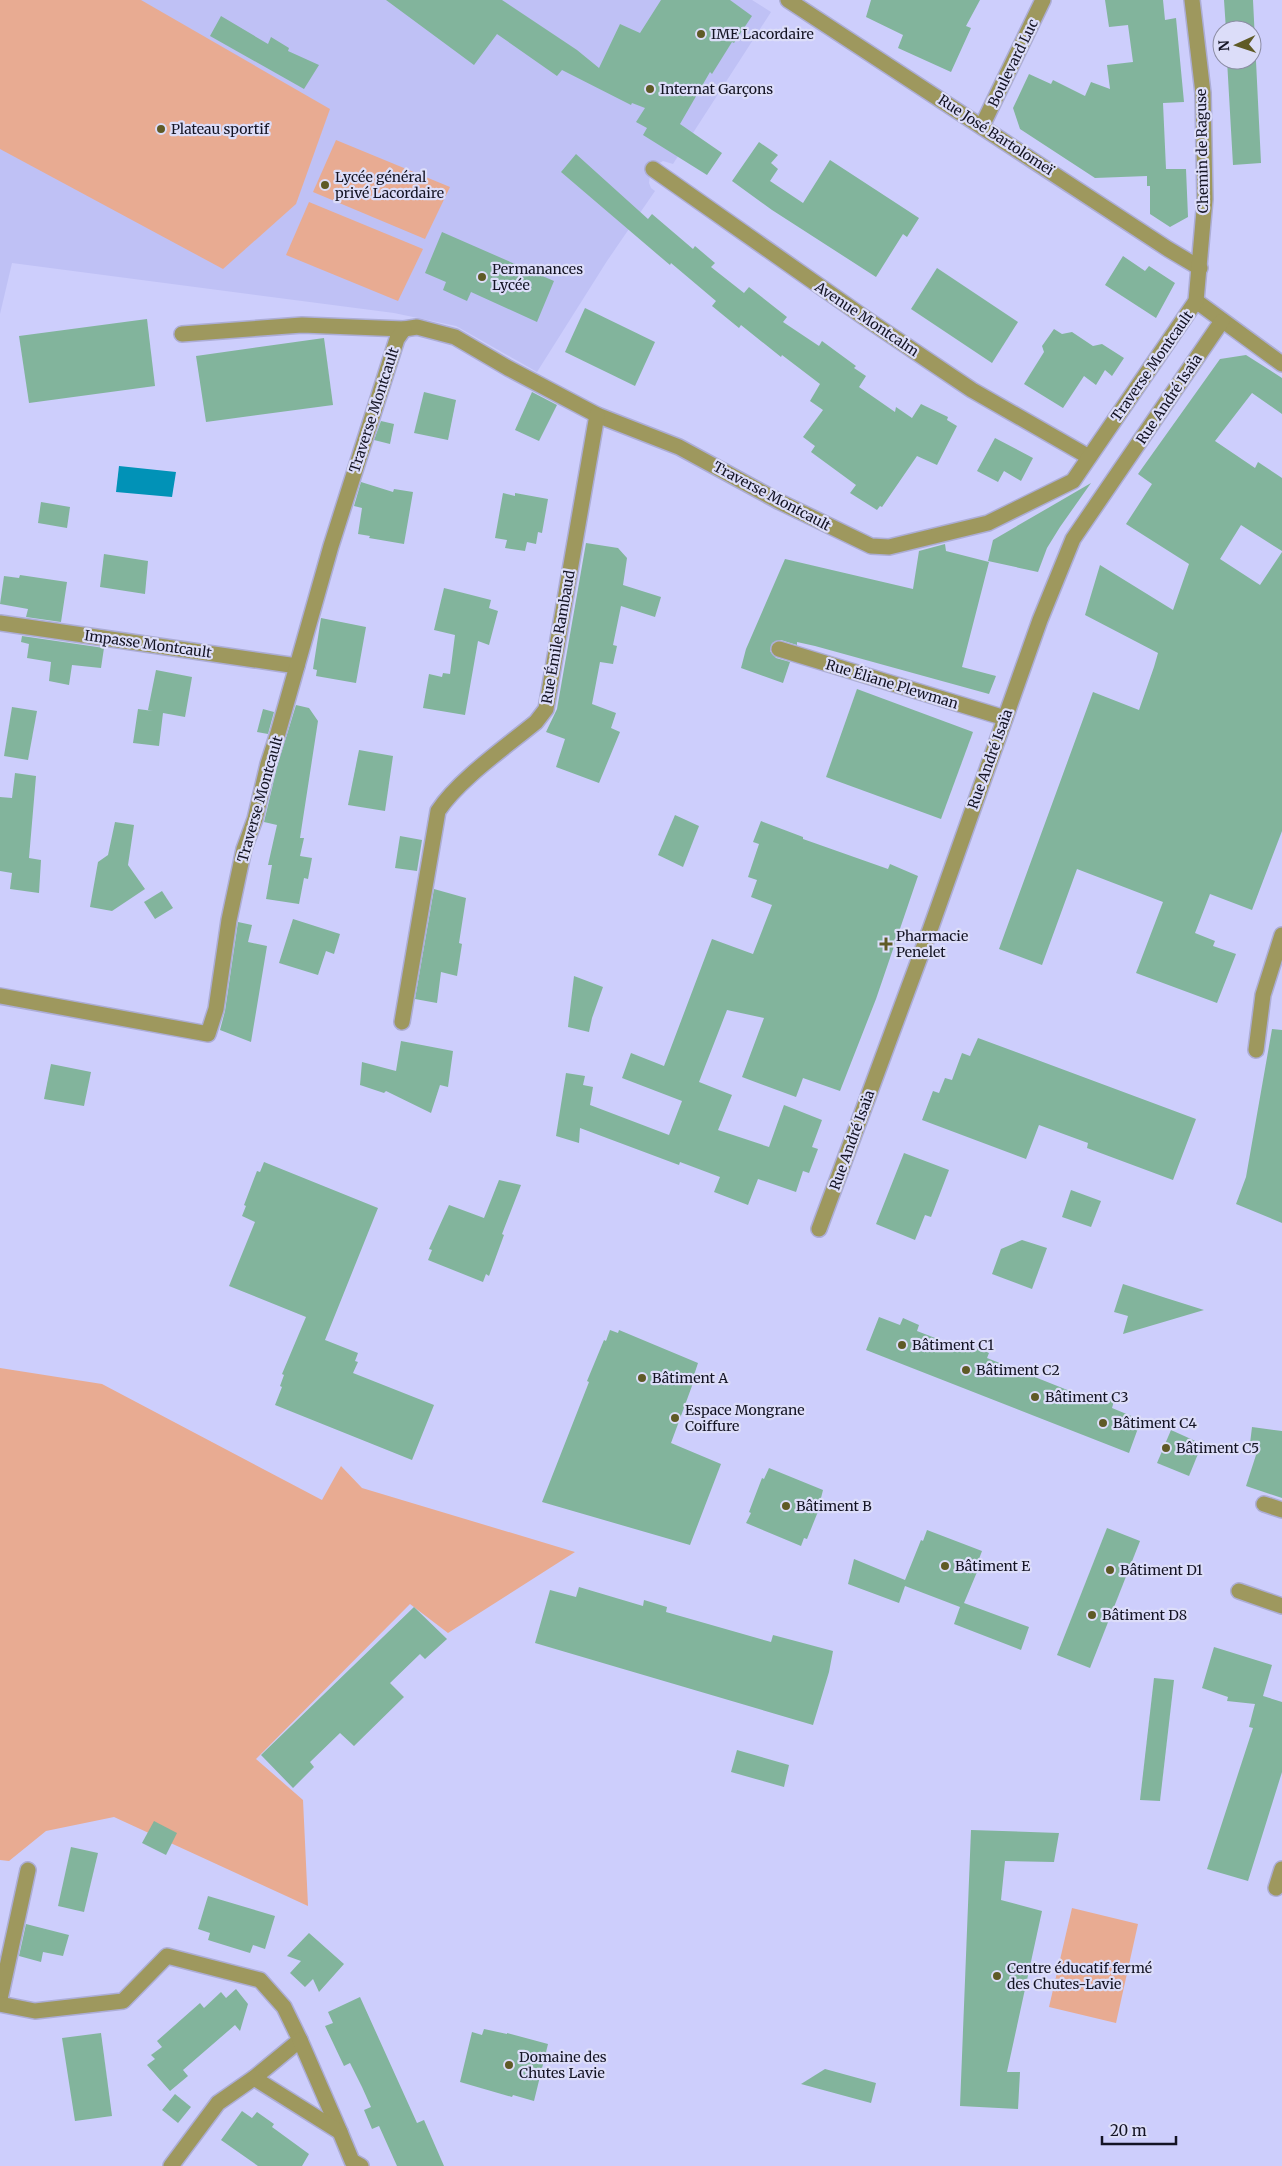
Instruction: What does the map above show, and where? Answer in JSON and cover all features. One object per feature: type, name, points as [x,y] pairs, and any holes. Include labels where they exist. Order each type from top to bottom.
[{"type":"street","name":"Boulevard Luc","points":[[982,126],[1043,0]]},
{"type":"street","name":"Chemin de Raguse","points":[[1192,0],[1203,93],[1205,200],[1196,302]]},
{"type":"street","name":"Rue José Bartolomeï","points":[[791,1],[1168,249],[1200,268]]},
{"type":"street","name":"Avenue Montcalm","points":[[653,169],[865,318],[972,390],[1089,457]]},
{"type":"street","name":"Traverse Montcault","points":[[0,996],[208,1034],[216,1009],[229,920],[244,849],[255,819],[268,764],[331,546],[397,339],[404,329],[418,327],[455,337],[508,368],[597,415],[679,447],[780,502],[871,546],[888,547],[988,523],[1073,481],[1196,302]]},
{"type":"street","points":[[1196,302],[1282,364]]},
{"type":"street","name":"Rue André Isaïa","points":[[820,1229],[930,930],[1040,620],[1073,540],[1222,321]]},
{"type":"street","points":[[182,334],[302,325],[404,329]]},
{"type":"street","name":"Rue Émile Rambaud","points":[[402,1022],[438,811],[445,800],[459,786],[536,722],[546,709],[597,415]]},
{"type":"street","name":"Impasse Montcault","points":[[0,623],[297,666]]},
{"type":"street","name":"Rue Éliane Plewman","points":[[779,649],[1005,718]]},
{"type":"street","points":[[1256,1050],[1263,995],[1282,935]]},
{"type":"street","points":[[1264,1504],[1282,1510]]},
{"type":"street","points":[[1240,1591],[1282,1606]]},
{"type":"street","points":[[1276,1888],[1282,1869]]},
{"type":"street","points":[[0,1999],[28,1870]]},
{"type":"street","points":[[0,2004],[35,2011],[123,2001],[168,1956],[260,1980],[284,2007],[352,2161],[361,2166]]},
{"type":"street","points":[[171,2166],[218,2103],[254,2078],[300,2040]]},
{"type":"street","points":[[254,2078],[340,2132]]},
{"type":"shaded area","name":"Lycée général privé Lacordaire","points":[[0,0],[752,0],[771,12],[673,164],[663,161],[656,165],[650,175],[649,183],[655,191],[607,261],[537,372],[456,326],[394,313],[12,263],[0,314]]},
{"type":"shaded area","name":"Plateau sportif","points":[[0,0],[141,0],[330,109],[296,204],[223,269],[0,149]]},
{"type":"shaded area","points":[[336,140],[450,187],[425,239],[313,192]]},
{"type":"shaded area","points":[[309,202],[423,249],[398,301],[286,255]]},
{"type":"shaded area","points":[[119,466],[176,472],[172,497],[116,492]]},
{"type":"shaded area","points":[[0,1368],[102,1384],[322,1500],[341,1466],[362,1488],[575,1552],[448,1633],[410,1604],[256,1759],[303,1800],[308,1906],[114,1817],[46,1831],[9,1861],[0,1860]]},
{"type":"shaded area","points":[[1072,1908],[1138,1924],[1116,2023],[1049,2007]]},
{"type":"building","points":[[386,0],[502,0],[577,50],[599,68],[620,24],[640,33],[661,0],[730,0],[752,16],[734,43],[732,42],[712,74],[710,72],[680,124],[722,153],[707,175],[643,135],[647,128],[636,122],[645,108],[632,103],[631,105],[562,70],[557,76],[497,34],[474,65]]},
{"type":"building","points":[[871,0],[980,0],[966,26],[971,28],[951,72],[898,48],[903,35],[866,17]]},
{"type":"building","points":[[1105,0],[1163,0],[1165,20],[1176,18],[1184,102],[1163,103],[1166,169],[1186,169],[1188,217],[1170,227],[1150,214],[1150,186],[1147,186],[1147,176],[1095,178],[1020,129],[1013,108],[1029,74],[1051,84],[1053,80],[1085,96],[1091,82],[1110,89],[1107,65],[1133,62],[1128,25],[1109,27]]},
{"type":"building","points":[[1224,0],[1253,0],[1254,20],[1225,20]]},
{"type":"building","points":[[221,16],[268,44],[271,37],[289,48],[288,51],[319,65],[304,89],[210,36]]},
{"type":"building","points":[[1228,70],[1256,70],[1261,163],[1233,165]]},
{"type":"building","points":[[759,142],[778,155],[771,163],[778,169],[770,181],[803,203],[830,160],[919,218],[907,237],[903,234],[876,277],[772,210],[732,181]]},
{"type":"building","points":[[576,154],[648,219],[652,214],[693,249],[695,246],[715,263],[711,267],[744,293],[749,287],[787,317],[783,322],[819,346],[822,341],[856,366],[854,368],[866,376],[859,387],[895,412],[896,407],[912,418],[921,404],[948,417],[947,420],[957,426],[937,465],[917,456],[882,507],[880,506],[877,510],[850,493],[856,485],[811,452],[815,446],[803,437],[823,410],[810,401],[820,384],[782,355],[781,357],[741,325],[739,328],[712,306],[716,301],[671,263],[670,265],[561,172]]},
{"type":"building","name":"Permanances Lycée","points":[[442,232],[554,281],[537,322],[471,292],[467,301],[443,290],[446,282],[425,273]]},
{"type":"building","points":[[1123,256],[1145,271],[1149,266],[1175,283],[1156,318],[1105,285]]},
{"type":"building","points":[[937,268],[1018,322],[992,363],[911,309]]},
{"type":"building","points":[[585,308],[655,342],[635,386],[565,352]]},
{"type":"building","points":[[147,319],[155,386],[29,403],[19,336]]},
{"type":"building","points":[[1054,329],[1062,334],[1072,332],[1093,346],[1102,344],[1124,358],[1112,376],[1105,370],[1096,385],[1084,376],[1063,408],[1024,384],[1044,352],[1042,346]]},
{"type":"building","points":[[324,338],[333,405],[206,422],[196,356]]},
{"type":"building","points":[[1246,355],[1282,378],[1282,414],[1252,393],[1215,441],[1255,468],[1258,462],[1282,478],[1282,551],[1241,525],[1220,559],[1260,585],[1282,552],[1282,831],[1252,910],[1210,894],[1195,933],[1215,941],[1213,946],[1236,954],[1217,1003],[1136,973],[1163,902],[1077,869],[1042,965],[999,949],[1093,692],[1139,710],[1158,653],[1085,615],[1100,565],[1173,610],[1189,564],[1126,524],[1152,484],[1138,474],[1220,359]]},
{"type":"building","points":[[424,392],[456,400],[448,440],[414,433]]},
{"type":"building","points":[[532,392],[557,405],[539,441],[515,430]]},
{"type":"building","points":[[381,421],[394,424],[390,444],[374,440]]},
{"type":"building","points":[[995,438],[1033,458],[1021,481],[1004,471],[998,482],[977,471]]},
{"type":"building","points":[[361,482],[393,492],[394,489],[413,492],[404,544],[369,538],[370,536],[358,534],[362,508],[354,506]]},
{"type":"building","points":[[1091,483],[1047,548],[1038,572],[988,561],[993,540]]},
{"type":"building","points":[[503,493],[515,496],[515,493],[548,499],[542,533],[538,532],[536,544],[527,542],[525,551],[505,548],[507,540],[495,538]]},
{"type":"building","points":[[41,502],[70,507],[67,528],[38,523]]},
{"type":"building","points":[[586,543],[618,548],[627,558],[623,585],[661,597],[655,617],[621,606],[613,645],[617,646],[613,664],[600,662],[592,704],[616,713],[611,728],[620,732],[599,783],[556,767],[565,739],[546,732],[557,709]]},
{"type":"building","points":[[945,544],[946,551],[989,562],[962,667],[996,676],[989,694],[815,646],[797,642],[797,645],[781,640],[772,643],[770,651],[776,658],[790,662],[783,683],[741,668],[746,649],[785,559],[913,589],[919,551]]},
{"type":"building","points":[[104,554],[148,561],[145,594],[100,587]]},
{"type":"building","points":[[20,575],[67,582],[61,622],[26,617],[28,609],[0,604],[4,576],[19,578]]},
{"type":"building","points":[[444,588],[491,600],[489,608],[498,611],[489,645],[478,641],[465,715],[423,708],[429,674],[442,677],[443,673],[450,674],[455,635],[434,630]]},
{"type":"building","points":[[321,618],[366,627],[356,683],[316,676],[317,670],[313,669]]},
{"type":"building","points":[[22,636],[104,648],[101,668],[72,665],[69,685],[49,681],[51,662],[27,658],[29,644],[21,642]]},
{"type":"building","points":[[156,670],[192,677],[185,717],[163,713],[159,746],[133,743],[138,709],[153,711],[148,710]]},
{"type":"building","points":[[857,689],[973,732],[941,819],[826,777]]},
{"type":"building","points":[[296,705],[309,708],[318,721],[300,838],[304,838],[300,856],[312,858],[308,879],[304,878],[299,904],[266,899],[272,865],[268,865],[277,825],[264,822],[277,767]]},
{"type":"building","points":[[12,707],[37,711],[28,760],[4,756]]},
{"type":"building","points":[[263,709],[274,712],[268,734],[257,732]]},
{"type":"building","points":[[359,750],[393,756],[385,811],[348,805]]},
{"type":"building","points":[[15,773],[36,776],[29,858],[41,860],[39,893],[10,889],[12,873],[0,871],[0,797],[12,798]]},
{"type":"building","points":[[675,815],[699,826],[683,867],[658,855]]},
{"type":"building","points":[[761,821],[803,837],[803,839],[888,869],[890,864],[918,876],[876,999],[840,1091],[803,1078],[796,1097],[742,1077],[764,1018],[727,1010],[699,1082],[732,1095],[718,1130],[769,1147],[784,1105],[822,1120],[812,1147],[818,1149],[809,1173],[803,1171],[796,1192],[758,1179],[748,1205],[714,1192],[720,1177],[680,1162],[679,1165],[580,1128],[579,1143],[556,1136],[566,1073],[585,1076],[583,1085],[593,1087],[590,1105],[669,1135],[682,1101],[622,1078],[631,1053],[664,1066],[712,939],[753,954],[772,905],[751,897],[757,880],[748,877],[759,844],[753,842]]},
{"type":"building","points":[[115,822],[134,825],[128,865],[145,889],[112,911],[90,907],[98,862],[108,855]]},
{"type":"building","points":[[400,836],[422,840],[417,871],[395,868]]},
{"type":"building","points":[[434,889],[466,898],[459,943],[462,944],[457,976],[441,972],[437,1003],[415,999]]},
{"type":"building","points":[[162,891],[173,908],[155,919],[144,902]]},
{"type":"building","points":[[293,919],[340,934],[334,954],[326,951],[318,975],[279,963]]},
{"type":"building","points":[[238,922],[252,925],[248,942],[267,946],[251,1042],[220,1030],[225,1011]]},
{"type":"building","points":[[574,976],[603,987],[589,1032],[568,1027]]},
{"type":"building","points":[[1272,1029],[1282,1030],[1282,1223],[1236,1204],[1246,1177]]},
{"type":"building","points":[[978,1038],[1196,1119],[1173,1180],[1087,1148],[1088,1143],[1039,1125],[1026,1159],[922,1120],[933,1091],[939,1093],[945,1078],[952,1080],[962,1053],[970,1056]]},
{"type":"building","points":[[401,1041],[453,1051],[448,1087],[440,1085],[431,1113],[386,1091],[384,1093],[360,1085],[362,1062],[396,1071]]},
{"type":"building","points":[[51,1064],[91,1072],[84,1106],[44,1099]]},
{"type":"building","points":[[904,1153],[949,1170],[931,1217],[925,1215],[915,1240],[876,1224]]},
{"type":"building","points":[[264,1162],[378,1208],[325,1340],[358,1353],[355,1361],[358,1362],[353,1373],[434,1405],[412,1460],[275,1405],[282,1387],[280,1386],[284,1375],[282,1374],[306,1317],[229,1286],[255,1222],[242,1216],[246,1206],[244,1205],[257,1171],[260,1172]]},
{"type":"building","points":[[499,1180],[521,1185],[502,1234],[504,1235],[489,1276],[486,1274],[483,1282],[428,1260],[432,1250],[429,1249],[449,1205],[484,1218]]},
{"type":"building","points":[[1071,1190],[1101,1201],[1091,1227],[1062,1217]]},
{"type":"building","points":[[1022,1240],[1047,1248],[1032,1289],[992,1274],[1001,1249]]},
{"type":"building","points":[[1123,1284],[1204,1310],[1123,1334],[1128,1316],[1114,1312]]},
{"type":"building","points":[[879,1317],[900,1325],[903,1318],[919,1325],[917,1331],[969,1351],[972,1345],[989,1353],[987,1358],[1095,1401],[1097,1395],[1114,1401],[1112,1408],[1141,1420],[1129,1453],[866,1350]]},
{"type":"building","points":[[610,1330],[618,1333],[619,1330],[698,1363],[694,1375],[696,1375],[671,1443],[721,1464],[690,1545],[542,1502],[589,1382],[587,1381]]},
{"type":"building","points":[[1252,1427],[1282,1431],[1282,1498],[1246,1486],[1256,1455],[1249,1452]]},
{"type":"building","points":[[1171,1430],[1202,1444],[1189,1476],[1157,1463]]},
{"type":"building","name":"Bâtiment B","points":[[769,1468],[823,1490],[821,1498],[823,1499],[807,1539],[804,1538],[801,1546],[746,1523],[762,1478],[764,1479]]},
{"type":"building","points":[[1107,1528],[1140,1541],[1090,1668],[1057,1655]]},
{"type":"building","points":[[927,1530],[982,1551],[979,1559],[982,1560],[964,1603],[1029,1627],[1021,1650],[954,1624],[960,1607],[905,1586],[899,1603],[848,1584],[854,1559],[905,1580]]},
{"type":"building","points":[[579,1587],[643,1606],[644,1600],[667,1607],[666,1612],[771,1642],[773,1635],[833,1651],[829,1672],[813,1725],[535,1643],[550,1590],[576,1597]]},
{"type":"building","points":[[414,1607],[447,1639],[425,1659],[420,1654],[390,1683],[404,1697],[354,1746],[340,1733],[310,1762],[314,1767],[293,1788],[261,1755]]},
{"type":"building","points":[[1214,1647],[1272,1665],[1263,1696],[1282,1702],[1282,1772],[1248,1881],[1207,1869],[1253,1728],[1249,1727],[1255,1704],[1227,1701],[1228,1697],[1202,1688]]},
{"type":"building","points":[[1154,1678],[1174,1680],[1160,1801],[1140,1800]]},
{"type":"building","points":[[737,1750],[789,1765],[784,1787],[731,1772]]},
{"type":"building","points":[[154,1821],[177,1833],[166,1855],[142,1843]]},
{"type":"building","name":"Centre éducatif fermé des Chutes-Lavie","points":[[971,1830],[1059,1833],[1054,1862],[1005,1861],[1001,1900],[1042,1911],[1007,2072],[1020,2072],[1018,2109],[960,2106]]},
{"type":"building","points":[[71,1847],[98,1853],[84,1912],[58,1906]]},
{"type":"building","points":[[208,1896],[275,1916],[265,1949],[253,1945],[250,1953],[208,1940],[210,1933],[198,1929]]},
{"type":"building","points":[[26,1924],[69,1935],[63,1956],[43,1952],[41,1962],[19,1956]]},
{"type":"building","points":[[309,1933],[344,1964],[319,1992],[313,1979],[305,1987],[290,1973],[301,1961],[287,1956]]},
{"type":"building","points":[[236,1989],[248,2004],[240,2031],[235,2025],[183,2070],[188,2076],[170,2091],[147,2065],[155,2059],[151,2055],[162,2047],[157,2041],[200,2003],[204,2008],[221,1992],[226,1998]]},
{"type":"building","points":[[360,1997],[417,2123],[424,2120],[444,2166],[397,2166],[379,2126],[372,2129],[364,2110],[371,2107],[362,2087],[350,2063],[344,2066],[325,2026],[333,2023],[328,2012]]},
{"type":"building","name":"Domaine des Chutes Lavie","points":[[484,2029],[548,2044],[534,2101],[513,2095],[512,2097],[460,2082],[472,2032],[482,2035]]},
{"type":"building","points":[[101,2033],[112,2116],[75,2121],[62,2038]]},
{"type":"building","points":[[825,2069],[876,2083],[871,2103],[801,2084]]},
{"type":"building","points":[[175,2094],[191,2107],[178,2123],[162,2110]]},
{"type":"building","points":[[242,2111],[252,2118],[257,2112],[274,2124],[272,2127],[309,2154],[302,2166],[258,2166],[221,2140]]},
{"type":"place","name":"IME Lacordaire","points":[[701,34]]},
{"type":"place","name":"Internat Garçons","points":[[650,89]]},
{"type":"place","name":"Plateau sportif","points":[[161,129]]},
{"type":"place","name":"Lycée général privé Lacordaire","points":[[325,185]]},
{"type":"place","name":"Permanances Lycée","points":[[482,277]]},
{"type":"place","name":"Pharmacie Penelet","points":[[886,944]]},
{"type":"place","name":"Bâtiment C1","points":[[902,1345]]},
{"type":"place","name":"Bâtiment C2","points":[[966,1370]]},
{"type":"place","name":"Bâtiment A","points":[[642,1378]]},
{"type":"place","name":"Bâtiment C3","points":[[1035,1397]]},
{"type":"place","name":"Espace Mongrane Coiffure","points":[[675,1418]]},
{"type":"place","name":"Bâtiment C4","points":[[1103,1423]]},
{"type":"place","name":"Bâtiment C5","points":[[1166,1448]]},
{"type":"place","name":"Bâtiment B","points":[[786,1506]]},
{"type":"place","name":"Bâtiment E","points":[[945,1566]]},
{"type":"place","name":"Bâtiment D1","points":[[1110,1570]]},
{"type":"place","name":"Bâtiment D8","points":[[1092,1615]]},
{"type":"place","name":"Centre éducatif fermé des Chutes-Lavie","points":[[997,1976]]},
{"type":"place","name":"Domaine des Chutes Lavie","points":[[509,2065]]}]
